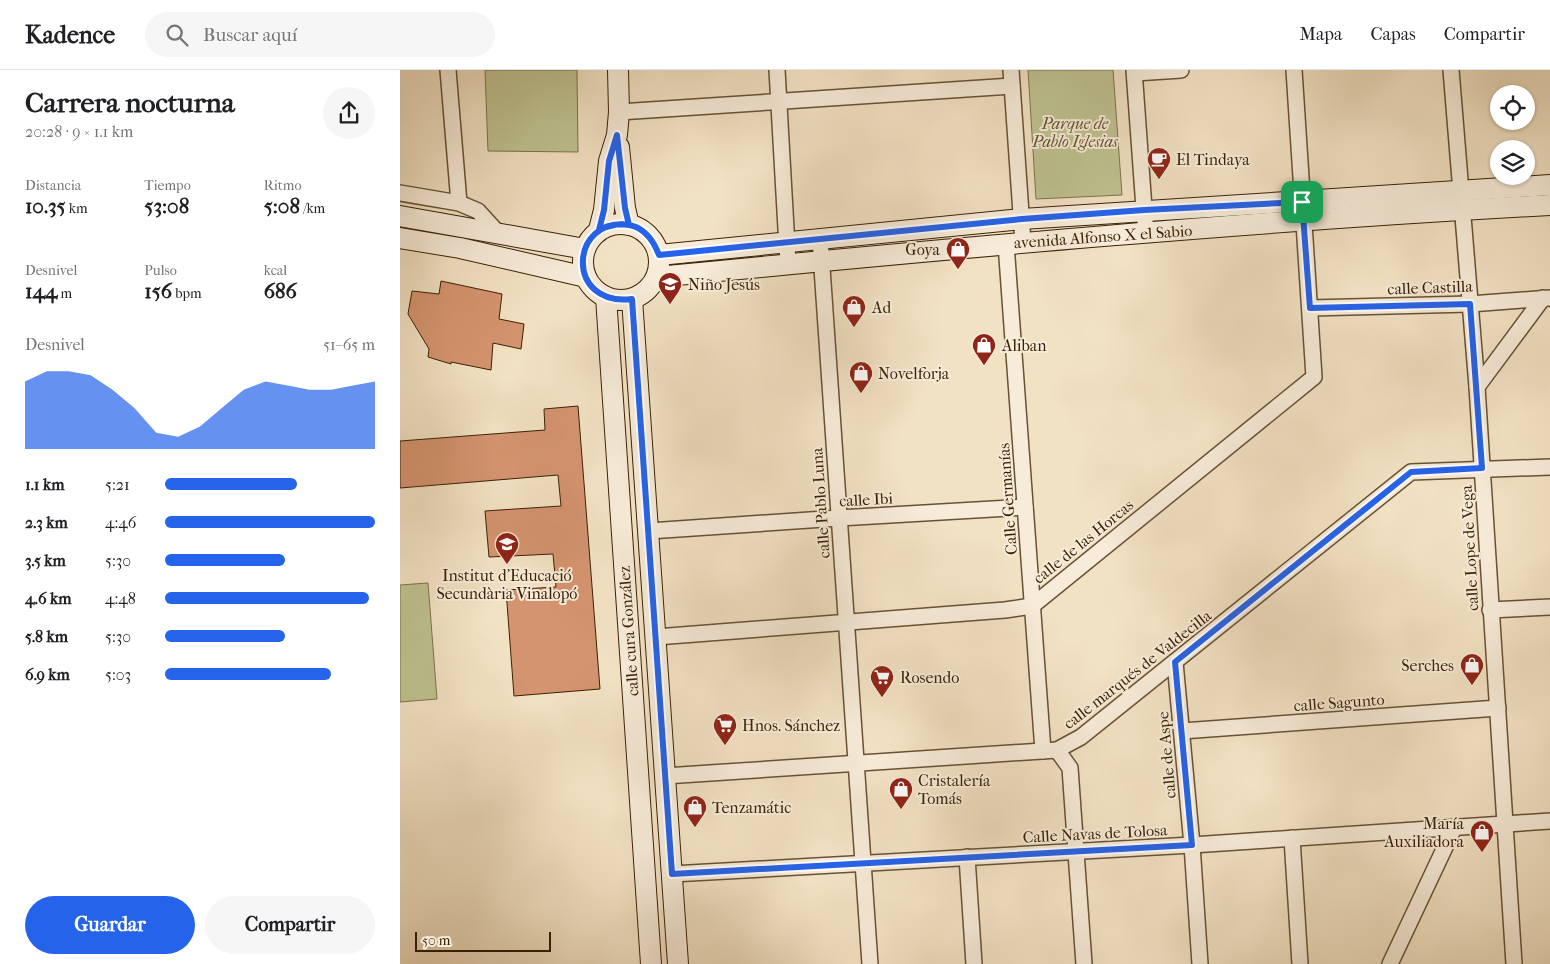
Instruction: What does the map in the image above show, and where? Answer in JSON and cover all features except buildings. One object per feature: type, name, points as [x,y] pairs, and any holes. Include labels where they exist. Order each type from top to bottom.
[{"type":"street","points":[[448,70],[459,203]]},
{"type":"street","points":[[618,70],[619,112],[617,135],[625,208],[629,225]]},
{"type":"street","points":[[777,70],[788,264]]},
{"type":"street","name":"Calle Germanías","points":[[1011,70],[1022,219],[1014,243],[1025,507],[1032,606],[1050,751]]},
{"type":"street","points":[[1146,233],[1134,71],[1181,70]]},
{"type":"street","name":"calle de las Horcas","points":[[656,637],[1032,606],[1314,376],[1294,70]]},
{"type":"street","name":"calle Lope de Vega","points":[[1452,70],[1477,387],[1514,964]]},
{"type":"street","points":[[619,112],[1012,86]]},
{"type":"street","points":[[599,230],[604,210],[609,161],[617,135]]},
{"type":"street","name":"avenida Alfonso X el Sabio","points":[[657,277],[1014,243],[1146,233],[1461,190],[1550,184]]},
{"type":"street","points":[[400,193],[459,203],[478,211],[499,234]]},
{"type":"street","name":"avenida Alfonso X el Sabio","points":[[659,255],[1022,219],[1144,210],[1463,210],[1550,205]]},
{"type":"street","points":[[400,216],[585,249]]},
{"type":"street","points":[[621,223],[629,225],[646,232],[654,242],[659,255],[660,266],[657,277],[642,294],[632,299],[619,300],[606,297],[598,292],[586,277],[583,268],[585,249],[590,239],[599,230],[609,225],[621,223]]},
{"type":"street","points":[[400,238],[460,248],[586,277]]},
{"type":"street","name":"calle Pablo Luna","points":[[820,239],[870,964]]},
{"type":"street","name":"calle cura González","points":[[606,297],[651,964]]},
{"type":"street","points":[[1477,387],[1546,298]]},
{"type":"street","name":"calle Castilla","points":[[1310,308],[1470,304],[1546,298]]},
{"type":"street","name":"calle cura González","points":[[632,299],[678,964]]},
{"type":"street","name":"calle marqués de Valdecilla","points":[[665,776],[1050,751],[1081,737],[1411,472],[1550,467]]},
{"type":"street","name":"calle Ibi","points":[[649,531],[1025,507]]},
{"type":"street","points":[[1490,610],[1550,607]]},
{"type":"street","name":"calle de Aspe","points":[[1175,662],[1192,845],[1200,964]]},
{"type":"street","name":"calle Sagunto","points":[[1182,731],[1498,708]]},
{"type":"street","points":[[1050,751],[1070,768],[1084,964]]},
{"type":"street","name":"Calle Navas de Tolosa","points":[[672,874],[1192,845],[1550,821]]},
{"type":"street","points":[[1390,964],[1454,828]]},
{"type":"street","points":[[1292,838],[1300,964]]},
{"type":"street","points":[[967,858],[974,964]]},
{"type":"green space","points":[[485,70],[577,70],[578,152],[488,151]]},
{"type":"green space","name":"Parque de Pablo Iglesias","points":[[1028,70],[1113,70],[1122,195],[1036,199]]},
{"type":"green space","points":[[428,583],[437,699],[400,702],[400,585]]},
{"type":"place","name":"El Tindaya","points":[[1159,180]]},
{"type":"place","name":"Goya","points":[[958,270]]},
{"type":"place","name":"Niño Jesús","points":[[670,305]]},
{"type":"place","name":"Ad","points":[[854,328]]},
{"type":"place","name":"Aliban","points":[[984,366]]},
{"type":"place","name":"Novelforja","points":[[861,394]]},
{"type":"place","name":"Institut d'Educació Secundària Vinalopó","points":[[507,565]]},
{"type":"place","name":"Serches","points":[[1472,686]]},
{"type":"place","name":"Rosendo","points":[[882,698]]},
{"type":"place","name":"Hnos. Sánchez","points":[[725,746]]},
{"type":"place","name":"Cristalería Tomás","points":[[901,810]]},
{"type":"place","name":"Tenzamátic","points":[[695,828]]},
{"type":"place","name":"María Auxiliadora","points":[[1482,853]]},
{"type":"route","points":[[1302,202],[1144,210],[1022,219],[659,255],[654,242],[646,232],[634,226],[621,223],[609,225],[599,230],[604,210],[609,161],[617,135],[625,208],[629,225],[621,223],[609,225],[599,230],[590,239],[585,249],[583,268],[586,277],[598,292],[606,297],[619,300],[632,299],[672,874],[1192,845],[1175,662],[1411,472],[1482,468],[1470,304],[1310,308],[1302,202]]}]
